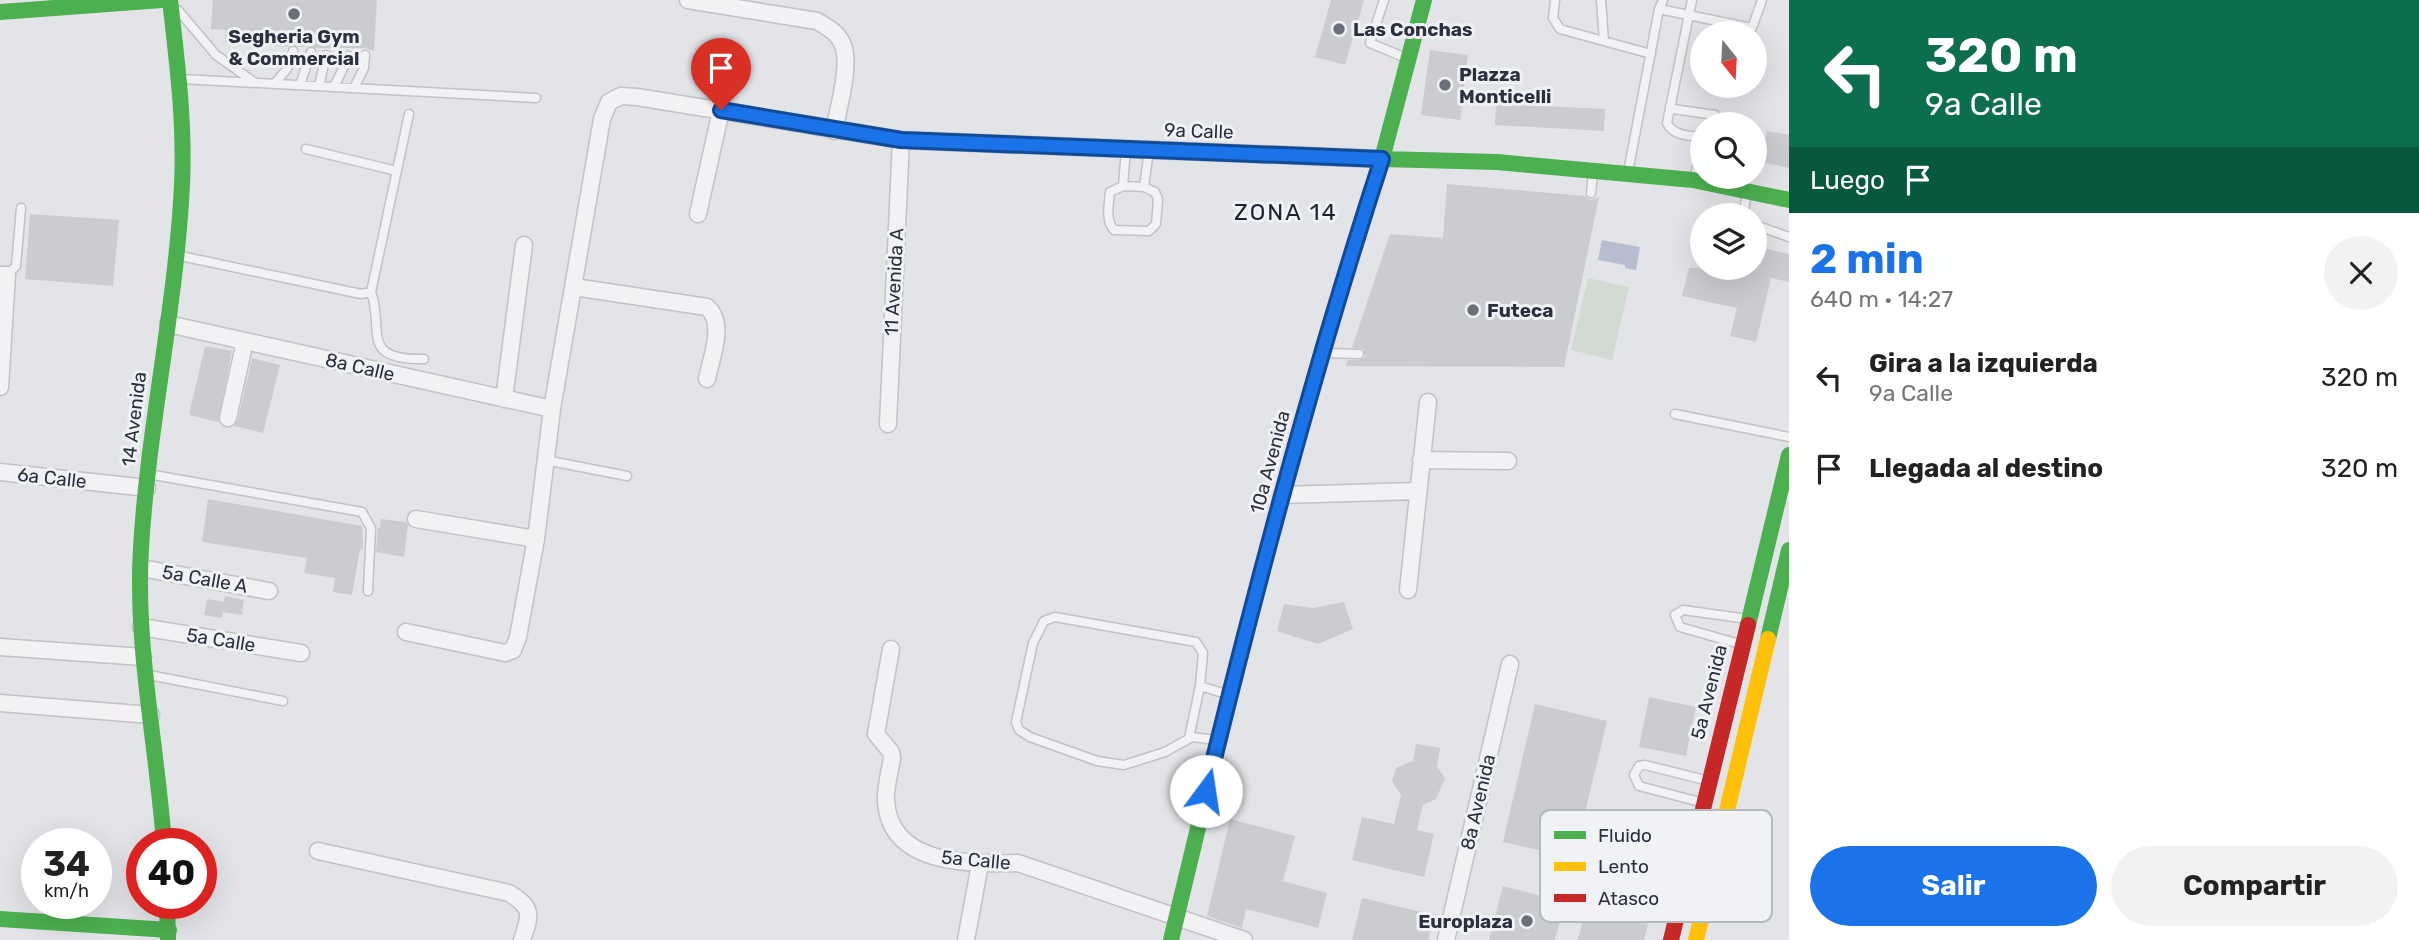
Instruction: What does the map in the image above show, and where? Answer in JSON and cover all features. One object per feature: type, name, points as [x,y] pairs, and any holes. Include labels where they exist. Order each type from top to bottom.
[{"type":"street","points":[[0,12],[162,0]]},
{"type":"street","name":"14 Avenida","points":[[162,828],[143,657],[141,568],[147,481],[176,255],[183,131],[180,78],[170,0]]},
{"type":"street","points":[[688,0],[817,21],[835,33],[844,45],[846,64],[834,131]]},
{"type":"street","name":"10a Avenida","points":[[1171,940],[1229,695],[1320,346],[1382,159],[1424,0]]},
{"type":"street","name":"9a Calle","points":[[574,287],[602,119],[609,102],[621,96],[901,140],[1497,162],[1690,180]]},
{"type":"street","points":[[698,214],[721,110]]},
{"type":"street","name":"11 Avenida A","points":[[888,424],[901,140]]},
{"type":"street","name":"9a Calle","points":[[1742,189],[1789,200]]},
{"type":"street","points":[[503,398],[524,245]]},
{"type":"street","points":[[0,387],[4,275]]},
{"type":"street","points":[[406,632],[505,653],[513,650],[518,638],[536,539],[552,410],[574,287],[707,307],[714,313],[717,322],[707,379]]},
{"type":"street","name":"8a Calle","points":[[168,324],[552,410]]},
{"type":"street","points":[[228,418],[245,341]]},
{"type":"street","points":[[1408,590],[1428,402]]},
{"type":"street","name":"5a Avenida","points":[[1702,810],[1789,455]]},
{"type":"street","points":[[1421,460],[1508,461]]},
{"type":"street","name":"6a Calle","points":[[0,472],[147,481]]},
{"type":"street","points":[[1282,495],[1417,491]]},
{"type":"street","points":[[416,519],[536,539]]},
{"type":"street","points":[[1727,810],[1789,550]]},
{"type":"street","name":"5a Calle A","points":[[141,568],[269,591]]},
{"type":"street","name":"5a Calle","points":[[141,627],[300,653]]},
{"type":"street","points":[[0,647],[143,657]]},
{"type":"street","name":"5a Calle","points":[[891,649],[876,726],[879,740],[891,752],[885,798],[892,828],[918,852],[948,860],[980,864],[1018,863],[1244,940]]},
{"type":"street","name":"8a Avenida","points":[[1446,940],[1510,664]]},
{"type":"street","points":[[0,703],[151,715]]},
{"type":"street","points":[[318,851],[509,893],[525,903],[529,911],[529,921],[522,940]]},
{"type":"street","points":[[966,940],[980,864]]},
{"type":"street","points":[[0,919],[169,935]]},
{"type":"street","name":"5a Avenida","points":[[1671,940],[1675,922]]},
{"type":"street","points":[[1696,940],[1700,922]]},
{"type":"lane","points":[[170,0],[216,55],[254,82]]},
{"type":"lane","points":[[1384,0],[1370,43],[1409,59]]},
{"type":"lane","points":[[1555,0],[1553,18],[1560,29],[1651,54]]},
{"type":"lane","points":[[1601,0],[1604,41]]},
{"type":"lane","points":[[1627,175],[1659,9],[1663,0]]},
{"type":"lane","points":[[1690,136],[1669,129],[1667,123],[1692,0]]},
{"type":"lane","points":[[1659,9],[1752,28],[1762,0]]},
{"type":"lane","points":[[275,83],[287,69],[293,51]]},
{"type":"lane","points":[[300,85],[311,52]]},
{"type":"lane","points":[[318,86],[326,55]]},
{"type":"lane","points":[[354,88],[364,68],[365,55]]},
{"type":"lane","points":[[334,87],[349,56]]},
{"type":"lane","points":[[180,78],[536,98]]},
{"type":"lane","points":[[1670,106],[1673,109],[1694,112]]},
{"type":"lane","points":[[409,114],[371,292],[377,308],[377,342],[384,350],[408,359],[424,359]]},
{"type":"lane","points":[[306,149],[397,170]]},
{"type":"lane","points":[[1123,186],[1126,149]]},
{"type":"lane","points":[[1144,187],[1149,150]]},
{"type":"lane","points":[[1591,193],[1593,172]]},
{"type":"lane","points":[[1123,186],[1144,187],[1155,192],[1158,200],[1156,224],[1149,230],[1114,230],[1108,219],[1110,192],[1123,186]]},
{"type":"lane","points":[[1745,203],[1748,190]]},
{"type":"lane","points":[[4,275],[16,266],[21,208]]},
{"type":"lane","points":[[1767,229],[1789,237]]},
{"type":"lane","points":[[176,255],[361,294],[371,292]]},
{"type":"lane","points":[[1320,346],[1359,354]]},
{"type":"lane","points":[[1675,414],[1789,437]]},
{"type":"lane","points":[[545,460],[627,475]]},
{"type":"lane","points":[[147,481],[362,512],[371,528],[369,591]]},
{"type":"lane","points":[[1742,645],[1680,628],[1675,615],[1683,610],[1749,620]]},
{"type":"lane","points":[[1189,738],[1200,686],[1203,653],[1196,642],[1055,617],[1044,621],[1038,629],[1016,722],[1019,730],[1030,737],[1097,761],[1124,765],[1166,752],[1189,738],[1218,740]]},
{"type":"lane","points":[[146,675],[283,701]]},
{"type":"lane","points":[[1200,686],[1229,695]]},
{"type":"lane","points":[[1704,803],[1639,786],[1634,775],[1639,766],[1645,765],[1709,781]]},
{"type":"shaded area","points":[[1588,278],[1629,287],[1612,360],[1571,350]]},
{"type":"water","points":[[1602,240],[1640,247],[1636,270],[1598,260]]},
{"type":"building","name":"Segheria Gym & Commercial","points":[[213,0],[377,0],[374,51],[365,48],[225,43],[226,30],[211,29]]},
{"type":"building","name":"Las Conchas","points":[[1331,0],[1364,0],[1345,65],[1315,57]]},
{"type":"building","name":"Plazza Monticelli","points":[[1430,50],[1468,55],[1460,120],[1421,115]]},
{"type":"building","points":[[1496,104],[1605,109],[1604,131],[1495,125]]},
{"type":"building","points":[[1767,131],[1789,135],[1789,168],[1767,163]]},
{"type":"building","points":[[1447,184],[1585,196],[1591,200],[1599,197],[1564,367],[1346,366],[1348,360],[1365,357],[1363,349],[1352,347],[1390,234],[1443,238]]},
{"type":"building","points":[[30,214],[119,220],[113,286],[25,279]]},
{"type":"building","points":[[1767,249],[1789,254],[1789,282],[1771,278],[1756,342],[1730,336],[1737,308],[1682,296],[1689,268],[1690,280],[1767,280]]},
{"type":"building","points":[[205,346],[232,351],[218,422],[189,415]]},
{"type":"building","points":[[252,358],[280,365],[263,433],[234,426],[238,420]]},
{"type":"building","points":[[208,499],[362,526],[363,550],[360,549],[352,595],[333,592],[335,578],[304,573],[307,558],[202,542]]},
{"type":"building","points":[[381,519],[406,522],[408,525],[404,557],[376,552]]},
{"type":"building","points":[[225,596],[244,600],[242,615],[223,612],[222,618],[204,615],[207,599],[224,602]]},
{"type":"building","points":[[1344,602],[1353,629],[1318,644],[1277,631],[1284,604],[1313,608]]},
{"type":"building","points":[[1649,697],[1696,707],[1686,756],[1639,747]]},
{"type":"building","points":[[1535,704],[1607,721],[1586,810],[1540,810],[1540,850],[1503,842]]},
{"type":"building","points":[[1416,744],[1440,748],[1437,767],[1445,778],[1436,799],[1423,805],[1417,830],[1434,834],[1424,877],[1352,860],[1362,817],[1394,824],[1401,795],[1392,781],[1396,768],[1413,761]]},
{"type":"building","points":[[1230,819],[1295,836],[1283,881],[1327,893],[1318,928],[1246,909],[1242,928],[1207,916]]},
{"type":"building","name":"Europlaza","points":[[1503,886],[1540,896],[1540,922],[1560,922],[1555,940],[1489,940]]},
{"type":"building","points":[[1362,898],[1435,915],[1428,940],[1352,940]]},
{"type":"building","points":[[1583,922],[1648,924],[1644,940],[1578,940]]},
{"type":"traffic: fast","points":[[0,12],[162,0]]},
{"type":"traffic: fast","points":[[163,828],[144,659],[140,585],[145,503],[174,276],[182,185],[181,115],[170,0]]},
{"type":"traffic: fast","points":[[1171,940],[1245,633],[1324,343],[1382,159],[1424,0]]},
{"type":"traffic: fast","points":[[1382,159],[1497,162],[1693,180],[1789,200]]},
{"type":"traffic: fast","points":[[1748,625],[1789,455]]},
{"type":"traffic: fast","points":[[1768,639],[1789,550]]},
{"type":"traffic: fast","points":[[0,919],[169,930]]},
{"type":"traffic: fast","points":[[167,919],[168,940]]},
{"type":"traffic: slow","points":[[1727,810],[1768,639]]},
{"type":"traffic: slow","points":[[1696,940],[1700,922]]},
{"type":"traffic: jam","points":[[1703,810],[1748,625]]},
{"type":"traffic: jam","points":[[1671,940],[1675,922]]},
{"type":"place","name":"Segheria Gym & Commercial","points":[[294,14]]},
{"type":"place","name":"Las Conchas","points":[[1339,29]]},
{"type":"place","name":"Plazza Monticelli","points":[[1445,85]]},
{"type":"place","name":"Futeca","points":[[1473,310]]},
{"type":"place","name":"Europlaza","points":[[1527,921]]},
{"type":"district","name":"ZONA 14","points":[[1286,212]]},
{"type":"route","points":[[721,110],[834,131],[901,140],[1382,159],[1324,343],[1245,633],[1206,791]]}]
